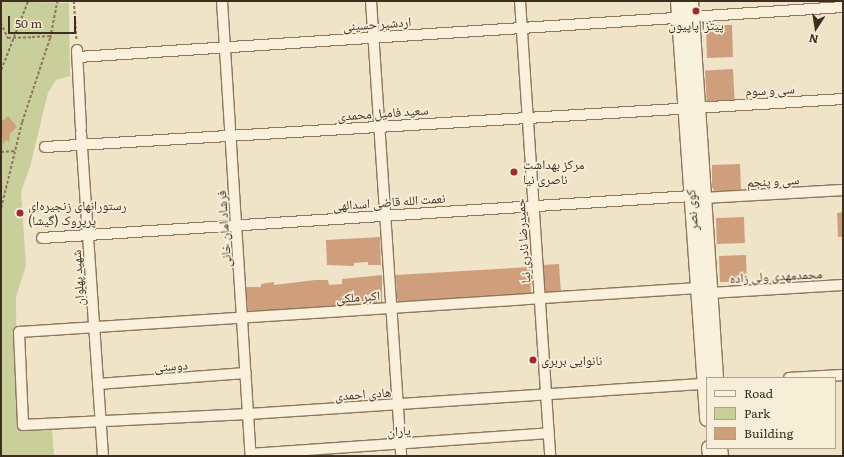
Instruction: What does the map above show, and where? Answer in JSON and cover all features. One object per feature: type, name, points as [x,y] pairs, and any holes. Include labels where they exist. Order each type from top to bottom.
[{"type":"main road","name":"کوی نصر","points":[[678,1],[685,16],[710,377]]},
{"type":"main road","name":"کوی نصر","points":[[685,16],[691,1]]},
{"type":"street","name":"فرشاد امان خانی","points":[[222,1],[251,455]]},
{"type":"street","points":[[371,1],[401,456]]},
{"type":"street","name":"حمیدرضا نادری نیا","points":[[520,1],[550,456]]},
{"type":"street","name":"اردشیر حسینی","points":[[78,54],[843,7]]},
{"type":"street","name":"شهید پهلوان","points":[[78,54],[81,131],[104,456]]},
{"type":"street","name":"سی و سوم","points":[[692,107],[843,99]]},
{"type":"street","name":"سعید فامیل محمدی","points":[[45,146],[692,107]]},
{"type":"street","name":"سی و پنجم","points":[[698,197],[843,190]]},
{"type":"street","name":"نعمت الله قاضی اسدالهی","points":[[42,238],[533,206],[698,197]]},
{"type":"street","name":"محمدمهدی ولی زاده","points":[[704,291],[843,286]]},
{"type":"street","name":"اکبر ملکی","points":[[23,425],[19,332],[539,298],[704,291]]},
{"type":"street","name":"دوستی","points":[[98,384],[246,373]]},
{"type":"street","points":[[807,377],[843,375]]},
{"type":"street","name":"هادی احمدی","points":[[23,425],[249,414],[546,395],[706,381]]},
{"type":"street","name":"یاران","points":[[251,455],[548,433]]},
{"type":"path","points":[[1,70],[28,1]]},
{"type":"path","points":[[1,208],[15,151],[51,36],[56,1]]},
{"type":"path","points":[[74,1],[78,54]]},
{"type":"path","points":[[1,23],[8,38],[51,36]]},
{"type":"path","points":[[1,152],[15,151]]},
{"type":"green space","points":[[1,1],[69,3],[70,76],[56,80],[48,93],[30,167],[21,192],[26,265],[16,297],[17,428],[52,428],[54,456],[1,456]]},
{"type":"building","points":[[711,25],[732,25],[733,57],[707,58],[706,29]]},
{"type":"building","points":[[733,69],[735,102],[707,103],[705,70]]},
{"type":"building","points":[[8,116],[17,127],[10,133],[9,142],[6,140],[3,145],[1,122]]},
{"type":"building","points":[[740,164],[741,191],[715,192],[712,187],[712,165]]},
{"type":"building","points":[[843,212],[843,237],[838,237],[837,213]]},
{"type":"building","points":[[744,217],[745,243],[717,244],[716,218]]},
{"type":"building","points":[[380,237],[381,265],[368,265],[368,262],[354,263],[354,266],[327,265],[326,240]]},
{"type":"building","points":[[746,255],[747,281],[720,282],[719,256]]},
{"type":"building","points":[[559,264],[561,293],[549,294],[545,290],[542,265]]},
{"type":"building","points":[[530,267],[531,295],[400,303],[397,299],[396,275]]},
{"type":"building","points":[[382,275],[382,304],[248,312],[246,287],[261,287],[261,284],[274,282],[274,285],[315,280],[328,280],[329,285],[342,284],[342,279]]},
{"type":"place","name":"پیتزا پاپیون","points":[[696,11]]},
{"type":"place","name":"مرکز بهداشت ناصری نیا","points":[[514,172]]},
{"type":"place","name":"رستورانهای زنجیره‌ای پرپروک (گیشا)","points":[[20,213]]},
{"type":"place","name":"نانوایی بربری","points":[[533,360]]}]
